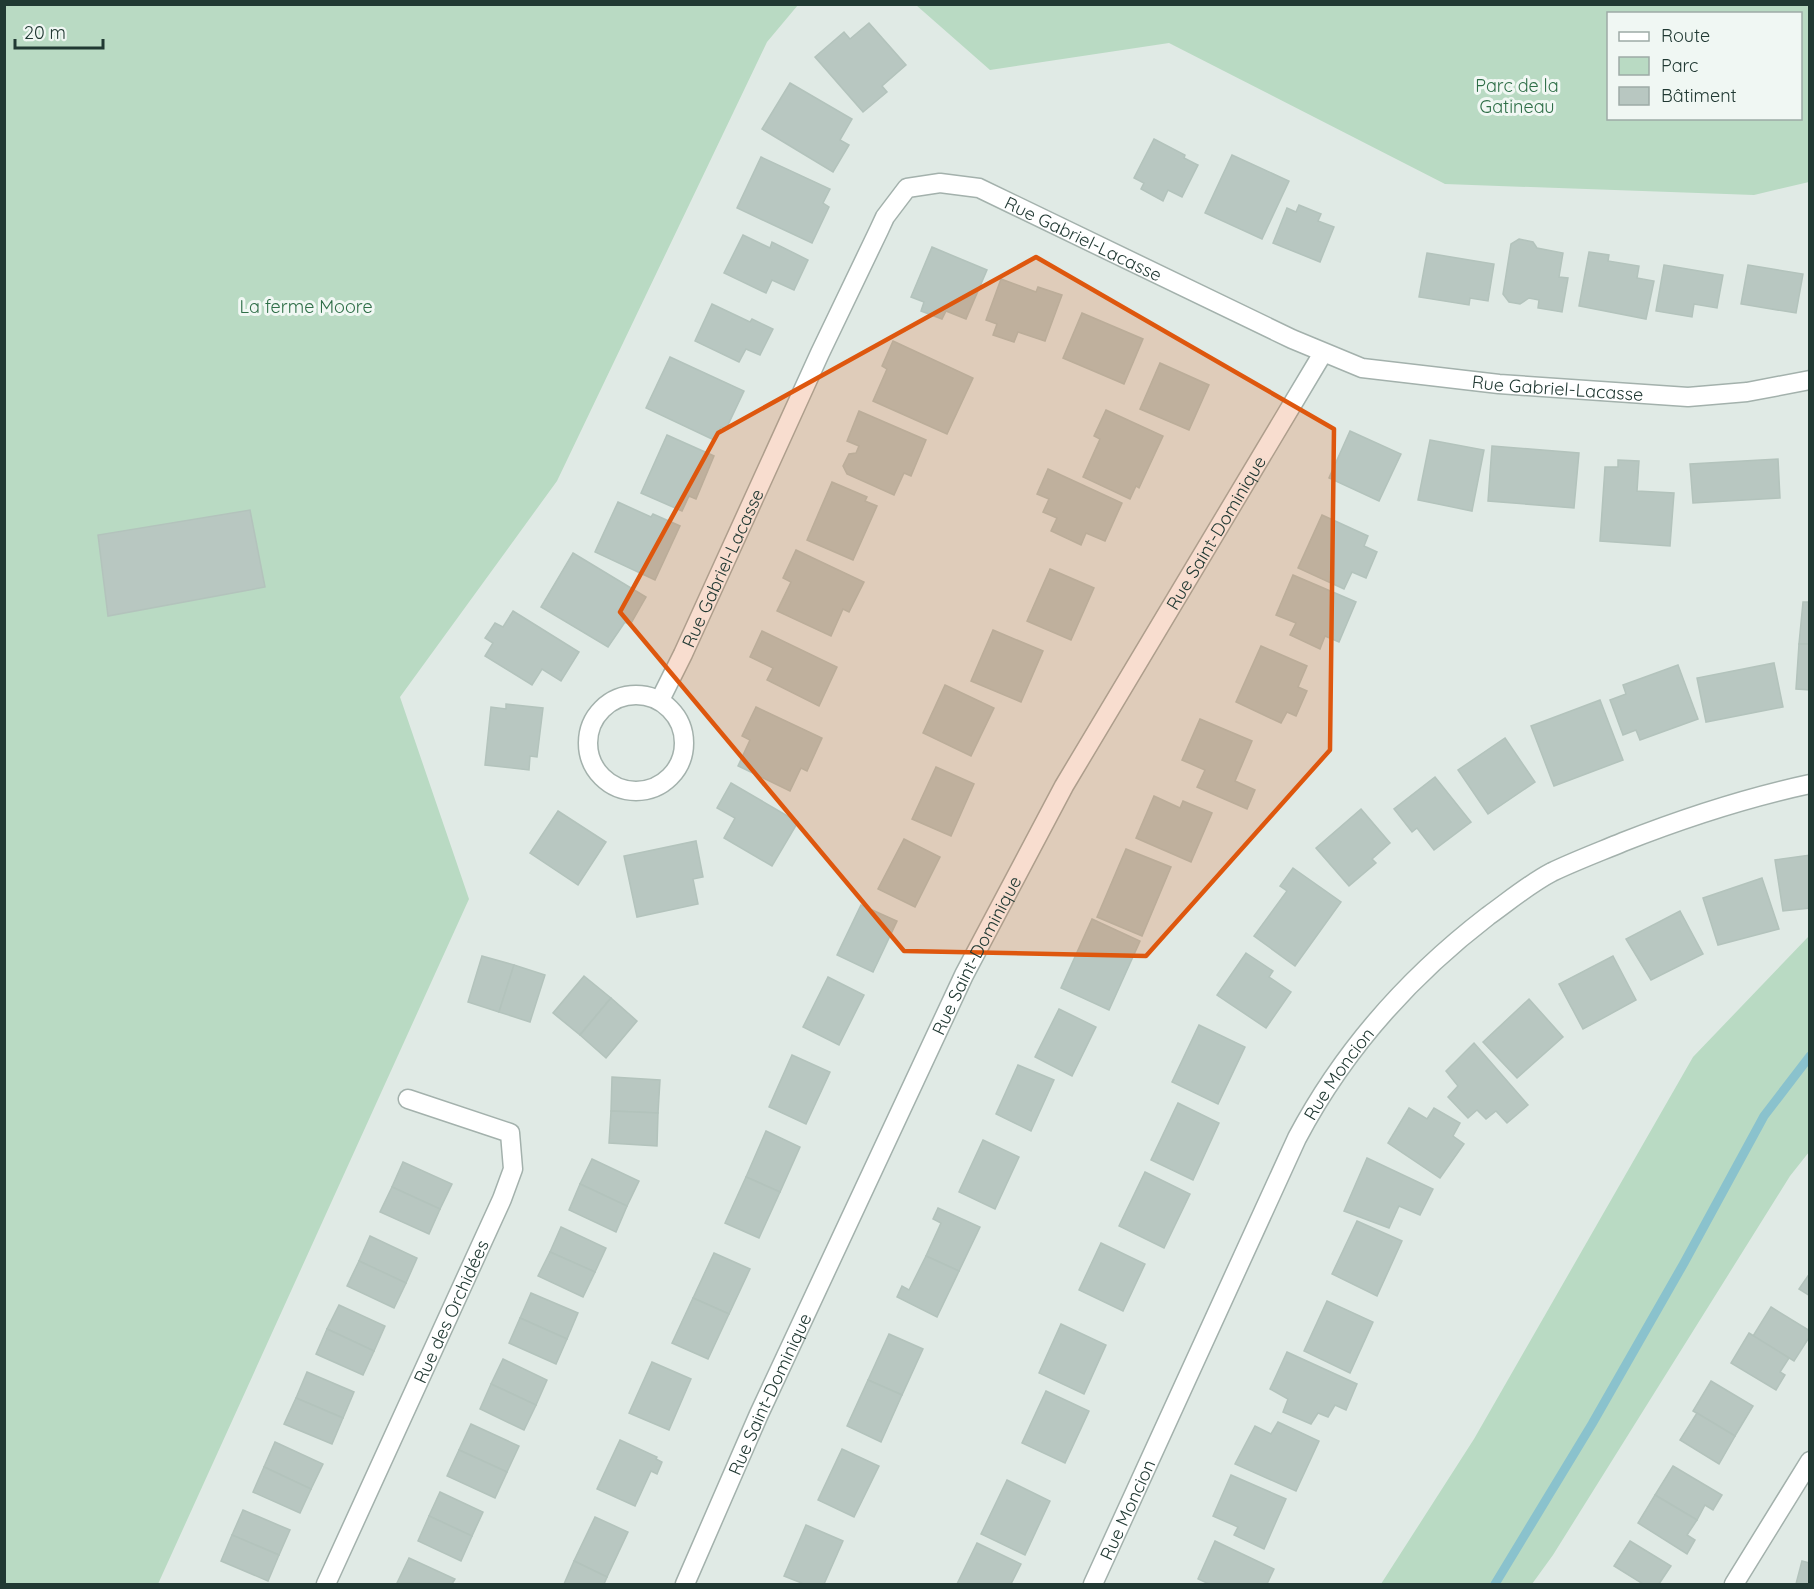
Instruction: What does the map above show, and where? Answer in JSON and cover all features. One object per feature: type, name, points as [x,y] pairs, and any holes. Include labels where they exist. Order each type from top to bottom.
[{"type":"street","name":"Rue Gabriel-Lacasse","points":[[660,700],[882,223],[907,188],[940,183],[979,188],[1323,353],[1362,368],[1499,384],[1688,397],[1747,392],[1809,380]]},
{"type":"street","name":"Rue Saint-Dominique","points":[[685,1584],[759,1413],[959,985],[995,914],[1065,786],[1323,353]]},
{"type":"street","points":[[627,695],[644,695],[660,700],[676,716],[684,737],[684,753],[678,767],[669,779],[656,787],[641,791],[625,790],[610,783],[598,772],[590,758],[588,742],[591,726],[600,712],[612,701],[627,695]]},
{"type":"street","name":"Rue Moncion","points":[[1093,1584],[1297,1138],[1317,1100],[1377,1020],[1423,972],[1469,931],[1515,896],[1551,873],[1697,813],[1809,784]]},
{"type":"street","name":"Rue des Orchidées","points":[[326,1584],[502,1199],[513,1168],[510,1133],[408,1099]]},
{"type":"street","points":[[1734,1584],[1809,1461]]},
{"type":"highlighted area","points":[[1036,257],[1334,429],[1330,750],[1146,956],[904,951],[620,612],[718,433]]},
{"type":"green space","name":"La ferme Moore","points":[[5,5],[798,5],[767,42],[557,481],[400,697],[469,899],[158,1584],[5,1584]]},
{"type":"green space","name":"Parc de la Gatineau","points":[[916,5],[1809,5],[1809,182],[1754,195],[1445,184],[1169,43],[990,70]]},
{"type":"green space","points":[[1809,936],[1809,1152],[1790,1176],[1553,1555],[1532,1584],[1381,1584],[1474,1439],[1693,1057]]},
{"type":"building","points":[[869,23],[906,65],[882,86],[887,92],[863,112],[815,57],[844,32],[850,39]]},
{"type":"building","points":[[790,83],[852,119],[840,140],[849,145],[833,172],[762,129]]},
{"type":"building","points":[[1154,139],[1185,155],[1184,158],[1198,165],[1182,197],[1168,190],[1163,201],[1141,189],[1144,183],[1134,178]]},
{"type":"building","points":[[1232,155],[1289,181],[1262,239],[1205,213]]},
{"type":"building","points":[[761,157],[830,189],[823,203],[829,207],[812,243],[737,208]]},
{"type":"building","points":[[1299,205],[1321,214],[1318,221],[1334,227],[1320,262],[1273,243],[1287,208],[1296,212]]},
{"type":"building","points":[[743,235],[770,248],[772,242],[808,260],[794,290],[772,280],[766,293],[724,273]]},
{"type":"building","points":[[1519,239],[1533,242],[1537,248],[1563,253],[1559,277],[1568,278],[1562,312],[1538,308],[1539,300],[1529,298],[1520,304],[1509,302],[1503,294],[1511,244]]},
{"type":"building","points":[[932,247],[987,270],[966,319],[946,311],[942,319],[921,311],[924,302],[911,297]]},
{"type":"building","points":[[1589,252],[1609,255],[1608,261],[1639,266],[1637,278],[1654,281],[1646,319],[1579,306]]},
{"type":"building","points":[[1427,253],[1494,264],[1488,301],[1470,298],[1469,305],[1419,297]]},
{"type":"building","points":[[1664,265],[1723,275],[1717,308],[1694,304],[1692,317],[1656,311]]},
{"type":"building","points":[[1748,265],[1803,274],[1796,313],[1741,304]]},
{"type":"building","points":[[1001,279],[1036,292],[1038,287],[1062,295],[1045,341],[1018,332],[1014,342],[993,335],[997,324],[986,320]]},
{"type":"building","points":[[712,304],[750,322],[752,319],[773,329],[760,355],[746,349],[739,362],[695,341]]},
{"type":"building","points":[[1082,313],[1143,339],[1124,384],[1063,358]]},
{"type":"building","points":[[893,341],[973,378],[947,434],[873,401],[887,369],[882,366]]},
{"type":"building","points":[[670,357],[744,391],[726,429],[721,427],[714,440],[646,408]]},
{"type":"building","points":[[1160,363],[1209,385],[1189,430],[1140,409]]},
{"type":"building","points":[[1106,410],[1163,436],[1139,488],[1136,486],[1130,499],[1083,477],[1100,439],[1094,436]]},
{"type":"building","points":[[859,411],[926,440],[911,476],[904,473],[894,495],[847,474],[843,466],[849,454],[856,453],[859,446],[847,441]]},
{"type":"building","points":[[1350,431],[1401,454],[1379,501],[1329,478]]},
{"type":"building","points":[[667,435],[714,456],[696,499],[689,496],[682,511],[641,493]]},
{"type":"building","points":[[1430,440],[1484,450],[1472,511],[1418,500]]},
{"type":"building","points":[[1492,446],[1579,453],[1574,508],[1488,501]]},
{"type":"building","points":[[1778,459],[1780,498],[1693,503],[1690,464]]},
{"type":"building","points":[[1618,460],[1639,461],[1637,491],[1674,493],[1670,546],[1600,541],[1605,467],[1618,467]]},
{"type":"building","points":[[1048,469],[1122,503],[1105,541],[1086,533],[1081,545],[1051,531],[1057,518],[1043,512],[1049,499],[1037,494]]},
{"type":"building","points":[[832,482],[867,497],[865,501],[877,506],[853,560],[807,540]]},
{"type":"building","points":[[618,502],[651,517],[653,514],[680,526],[655,580],[595,552]]},
{"type":"building","points":[[250,510],[265,587],[108,616],[98,535]]},
{"type":"building","points":[[1322,515],[1368,536],[1364,546],[1377,552],[1366,578],[1352,572],[1344,589],[1298,568]]},
{"type":"building","points":[[796,550],[864,582],[849,612],[843,609],[831,636],[777,611],[791,582],[783,578]]},
{"type":"building","points":[[573,553],[646,597],[630,625],[625,622],[608,647],[541,607]]},
{"type":"building","points":[[1050,569],[1094,588],[1071,640],[1027,621]]},
{"type":"building","points":[[1293,575],[1356,602],[1339,642],[1325,636],[1320,649],[1290,635],[1296,623],[1276,615]]},
{"type":"building","points":[[1803,602],[1810,602],[1810,644],[1799,644]]},
{"type":"building","points":[[513,611],[579,652],[561,681],[542,669],[532,685],[485,656],[493,643],[485,638],[495,623],[503,627]]},
{"type":"building","points":[[993,630],[1043,651],[1021,702],[971,681]]},
{"type":"building","points":[[762,631],[837,667],[819,706],[767,680],[773,668],[750,657]]},
{"type":"building","points":[[1799,644],[1810,644],[1810,690],[1796,689]]},
{"type":"building","points":[[1261,646],[1307,666],[1298,687],[1307,691],[1296,716],[1287,712],[1281,723],[1236,702]]},
{"type":"building","points":[[1774,663],[1783,707],[1706,722],[1697,678]]},
{"type":"building","points":[[1678,665],[1698,719],[1640,740],[1636,730],[1623,735],[1610,700],[1626,694],[1623,685]]},
{"type":"building","points":[[945,685],[994,708],[971,756],[923,733]]},
{"type":"building","points":[[1600,700],[1623,760],[1554,786],[1531,726]]},
{"type":"building","points":[[506,704],[543,708],[537,757],[530,756],[529,770],[485,765],[491,707],[506,709]]},
{"type":"building","points":[[756,707],[822,738],[807,771],[801,768],[790,791],[738,766],[750,740],[742,736]]},
{"type":"building","points":[[1200,719],[1252,741],[1235,781],[1255,790],[1247,809],[1197,787],[1205,770],[1182,760]]},
{"type":"building","points":[[1505,738],[1535,782],[1488,814],[1458,770]]},
{"type":"building","points":[[936,767],[974,784],[951,836],[912,819]]},
{"type":"building","points":[[1435,777],[1471,822],[1434,850],[1417,828],[1412,832],[1394,809]]},
{"type":"building","points":[[731,783],[798,822],[772,866],[724,838],[735,818],[717,808]]},
{"type":"building","points":[[1154,796],[1180,808],[1183,801],[1212,813],[1191,862],[1136,838]]},
{"type":"building","points":[[1361,809],[1390,843],[1372,859],[1376,863],[1349,886],[1316,848]]},
{"type":"building","points":[[558,811],[606,842],[578,885],[530,853]]},
{"type":"building","points":[[904,839],[940,857],[915,907],[878,889]]},
{"type":"building","points":[[696,841],[703,877],[693,879],[698,904],[637,917],[624,856]]},
{"type":"building","points":[[1126,849],[1171,867],[1142,936],[1097,917]]},
{"type":"building","points":[[1810,855],[1810,908],[1783,911],[1775,860]]},
{"type":"building","points":[[1293,868],[1341,902],[1295,966],[1254,936],[1287,891],[1280,886]]},
{"type":"building","points":[[1762,878],[1779,929],[1718,945],[1703,898]]},
{"type":"building","points":[[861,905],[897,921],[873,972],[837,955]]},
{"type":"building","points":[[1680,911],[1703,954],[1651,980],[1626,939]]},
{"type":"building","points":[[1092,919],[1140,941],[1109,1010],[1061,988]]},
{"type":"building","points":[[1246,953],[1273,971],[1269,977],[1291,992],[1266,1028],[1217,995]]},
{"type":"building","points":[[482,956],[514,965],[499,1012],[468,1002]]},
{"type":"building","points":[[1613,956],[1636,1000],[1583,1029],[1559,984]]},
{"type":"building","points":[[514,965],[545,975],[530,1022],[499,1012]]},
{"type":"building","points":[[584,976],[611,998],[580,1035],[553,1013]]},
{"type":"building","points":[[828,977],[864,995],[839,1045],[803,1027]]},
{"type":"building","points":[[611,998],[637,1021],[606,1058],[580,1035]]},
{"type":"building","points":[[1529,999],[1563,1037],[1517,1078],[1483,1042]]},
{"type":"building","points":[[1059,1009],[1096,1027],[1072,1076],[1035,1057]]},
{"type":"building","points":[[1199,1025],[1245,1047],[1218,1104],[1172,1082]]},
{"type":"building","points":[[1474,1043],[1528,1105],[1507,1123],[1496,1111],[1486,1119],[1477,1110],[1468,1118],[1448,1097],[1458,1086],[1446,1071]]},
{"type":"building","points":[[792,1055],[830,1072],[806,1124],[769,1107]]},
{"type":"building","points":[[1018,1065],[1054,1080],[1031,1131],[996,1114]]},
{"type":"building","points":[[612,1077],[660,1080],[658,1113],[611,1111]]},
{"type":"building","points":[[1178,1103],[1219,1123],[1193,1180],[1151,1160]]},
{"type":"building","points":[[1409,1108],[1427,1119],[1434,1108],[1460,1123],[1453,1136],[1464,1144],[1440,1178],[1388,1143]]},
{"type":"building","points":[[611,1111],[658,1113],[657,1146],[609,1143]]},
{"type":"building","points":[[766,1131],[800,1147],[780,1192],[746,1177]]},
{"type":"building","points":[[983,1140],[1019,1157],[995,1209],[959,1192]]},
{"type":"building","points":[[1367,1158],[1433,1189],[1420,1215],[1399,1206],[1389,1228],[1344,1211]]},
{"type":"building","points":[[592,1159],[639,1181],[627,1206],[580,1184]]},
{"type":"building","points":[[403,1162],[452,1184],[440,1209],[392,1187]]},
{"type":"building","points":[[1145,1172],[1190,1194],[1164,1248],[1119,1226]]},
{"type":"building","points":[[746,1177],[780,1192],[759,1238],[725,1223]]},
{"type":"building","points":[[580,1184],[627,1206],[616,1232],[569,1210]]},
{"type":"building","points":[[392,1187],[440,1209],[429,1234],[380,1212]]},
{"type":"building","points":[[938,1208],[980,1227],[959,1271],[926,1256],[941,1223],[933,1219]]},
{"type":"building","points":[[1357,1221],[1402,1241],[1377,1296],[1332,1274]]},
{"type":"building","points":[[561,1227],[606,1248],[595,1272],[550,1252]]},
{"type":"building","points":[[370,1236],[417,1258],[406,1283],[359,1261]]},
{"type":"building","points":[[1101,1243],[1145,1264],[1123,1311],[1079,1290]]},
{"type":"building","points":[[550,1252],[595,1272],[583,1297],[538,1276]]},
{"type":"building","points":[[714,1253],[750,1269],[729,1314],[693,1298]]},
{"type":"building","points":[[926,1256],[959,1271],[937,1317],[897,1297],[902,1286],[909,1290]]},
{"type":"building","points":[[359,1261],[406,1283],[394,1308],[347,1286]]},
{"type":"building","points":[[1810,1273],[1810,1296],[1799,1289]]},
{"type":"building","points":[[531,1293],[578,1313],[567,1339],[520,1318]]},
{"type":"building","points":[[693,1298],[729,1314],[708,1359],[672,1343]]},
{"type":"building","points":[[1327,1301],[1373,1322],[1350,1373],[1304,1351]]},
{"type":"building","points":[[339,1305],[385,1326],[374,1351],[327,1329]]},
{"type":"building","points":[[1771,1307],[1810,1331],[1810,1336],[1794,1361],[1753,1336]]},
{"type":"building","points":[[520,1318],[567,1339],[556,1364],[509,1343]]},
{"type":"building","points":[[1061,1324],[1106,1345],[1084,1394],[1039,1373]]},
{"type":"building","points":[[327,1329],[374,1351],[363,1375],[316,1354]]},
{"type":"building","points":[[1749,1333],[1789,1358],[1780,1372],[1785,1375],[1776,1390],[1731,1363]]},
{"type":"building","points":[[889,1334],[923,1349],[902,1395],[868,1380]]},
{"type":"building","points":[[1287,1352],[1357,1384],[1346,1410],[1335,1405],[1328,1417],[1318,1413],[1311,1424],[1283,1412],[1288,1399],[1270,1389]]},
{"type":"building","points":[[503,1359],[547,1380],[536,1405],[491,1384]]},
{"type":"building","points":[[652,1362],[691,1379],[669,1430],[629,1413]]},
{"type":"building","points":[[307,1372],[354,1392],[343,1418],[296,1398]]},
{"type":"building","points":[[868,1380],[902,1395],[881,1442],[847,1426]]},
{"type":"building","points":[[1711,1381],[1753,1406],[1735,1436],[1693,1411]]},
{"type":"building","points":[[491,1384],[536,1405],[524,1430],[480,1409]]},
{"type":"building","points":[[1046,1391],[1089,1411],[1065,1463],[1022,1443]]},
{"type":"building","points":[[296,1398],[343,1418],[332,1444],[284,1424]]},
{"type":"building","points":[[1697,1413],[1735,1436],[1719,1464],[1680,1440]]},
{"type":"building","points":[[1278,1422],[1319,1441],[1296,1491],[1235,1464],[1255,1426],[1271,1434]]},
{"type":"building","points":[[471,1424],[519,1446],[507,1472],[459,1450]]},
{"type":"building","points":[[620,1440],[657,1457],[656,1459],[662,1462],[657,1474],[651,1471],[635,1506],[597,1489]]},
{"type":"building","points":[[275,1442],[323,1464],[311,1489],[264,1467]]},
{"type":"building","points":[[842,1449],[879,1466],[854,1517],[818,1500]]},
{"type":"building","points":[[459,1450],[507,1472],[495,1498],[447,1476]]},
{"type":"building","points":[[1673,1466],[1722,1495],[1713,1510],[1705,1505],[1697,1520],[1655,1495]]},
{"type":"building","points":[[264,1467],[311,1489],[300,1513],[253,1492]]},
{"type":"building","points":[[1231,1475],[1286,1499],[1264,1549],[1234,1535],[1238,1527],[1213,1516]]},
{"type":"building","points":[[1007,1480],[1050,1501],[1025,1555],[981,1534]]},
{"type":"building","points":[[440,1492],[483,1512],[472,1536],[429,1516]]},
{"type":"building","points":[[1655,1495],[1697,1520],[1687,1535],[1695,1540],[1687,1554],[1638,1523]]},
{"type":"building","points":[[243,1510],[290,1530],[279,1555],[232,1535]]},
{"type":"building","points":[[429,1516],[472,1536],[461,1561],[418,1541]]},
{"type":"building","points":[[595,1517],[628,1532],[607,1577],[574,1561]]},
{"type":"building","points":[[806,1525],[843,1541],[824,1584],[804,1584],[784,1576]]},
{"type":"building","points":[[232,1535],[279,1555],[268,1581],[221,1561]]},
{"type":"building","points":[[1215,1541],[1274,1569],[1267,1584],[1209,1584],[1198,1579]]},
{"type":"building","points":[[1630,1541],[1671,1566],[1659,1584],[1643,1584],[1614,1566]]},
{"type":"building","points":[[977,1543],[1021,1564],[1011,1584],[957,1584]]},
{"type":"building","points":[[409,1558],[455,1579],[452,1584],[397,1583]]},
{"type":"building","points":[[574,1561],[607,1577],[604,1584],[564,1584]]},
{"type":"building","points":[[1802,1561],[1810,1563],[1810,1584],[1796,1584]]},
{"type":"waterway","points":[[1495,1584],[1592,1424],[1684,1263],[1764,1116],[1810,1056]]}]
